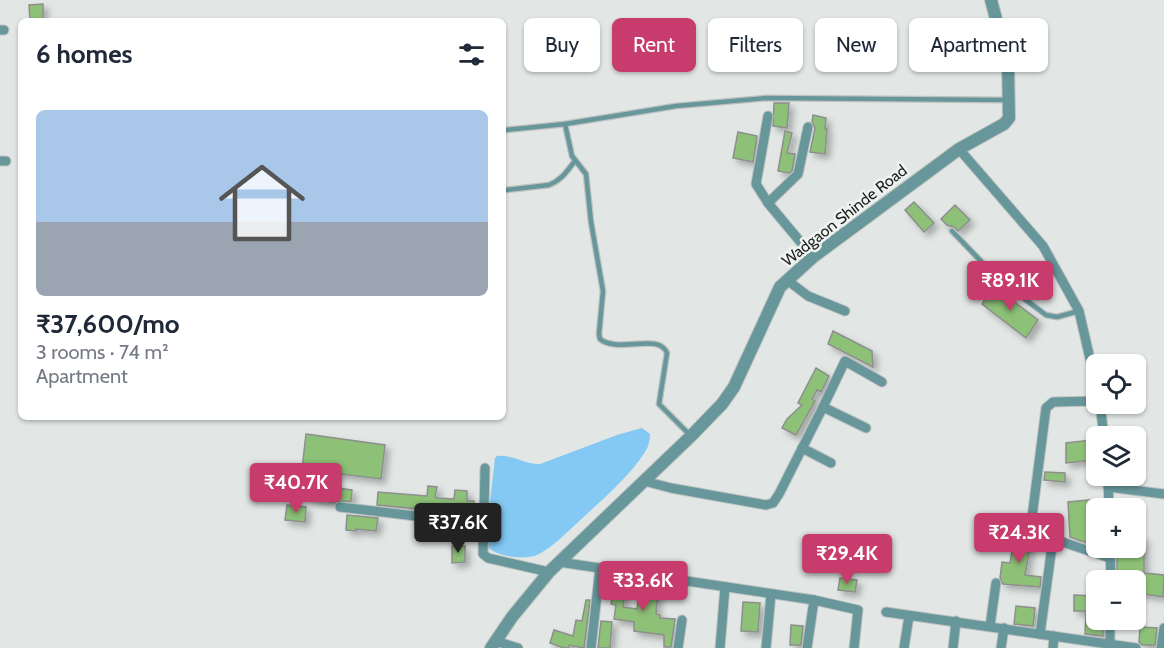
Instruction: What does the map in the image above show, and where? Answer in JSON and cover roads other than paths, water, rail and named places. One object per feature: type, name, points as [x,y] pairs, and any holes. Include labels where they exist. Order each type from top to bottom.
[{"type":"street","name":"Wadgaon Shinde Road","points":[[493,645],[549,572],[692,436],[722,404],[734,387],[780,287],[813,257],[959,148],[1004,124],[1009,118],[1008,64],[991,0]]},
{"type":"street","points":[[768,116],[756,184],[768,203],[813,257]]},
{"type":"street","points":[[768,203],[798,174],[808,127]]},
{"type":"street","points":[[959,148],[1043,246],[1079,311],[1089,354]]},
{"type":"street","points":[[787,280],[808,296],[844,311]]},
{"type":"street","points":[[644,481],[766,505],[773,503],[845,361],[882,382]]},
{"type":"street","points":[[1086,400],[1053,402],[1046,408],[1031,525],[1032,530],[1036,533],[1086,550]]},
{"type":"street","points":[[823,407],[866,428]]},
{"type":"street","points":[[802,448],[831,463]]},
{"type":"street","points":[[485,468],[483,554],[488,558],[549,572]]},
{"type":"street","points":[[1109,498],[1108,487],[1164,494]]},
{"type":"street","points":[[340,507],[483,524]]},
{"type":"street","points":[[1040,634],[1053,539]]},
{"type":"street","points":[[1110,558],[1111,570]]},
{"type":"street","points":[[559,562],[814,600],[858,610],[854,648]]},
{"type":"street","points":[[591,648],[600,568]]},
{"type":"street","points":[[990,626],[996,582]]},
{"type":"street","points":[[720,648],[725,587]]},
{"type":"street","points":[[766,648],[771,594]]},
{"type":"street","points":[[807,648],[814,600]]},
{"type":"street","points":[[886,612],[1136,648]]},
{"type":"street","points":[[904,648],[909,616]]},
{"type":"street","points":[[678,648],[682,620]]},
{"type":"street","points":[[953,648],[956,621]]},
{"type":"street","points":[[1001,648],[1004,628]]},
{"type":"street","points":[[1161,648],[1164,628]]},
{"type":"street","points":[[1110,630],[1110,646]]},
{"type":"street","points":[[1053,648],[1054,636]]},
{"type":"street","points":[[493,645],[518,648]]},
{"type":"lane","points":[[506,130],[566,124],[676,106],[766,98],[1010,100]]},
{"type":"lane","points":[[566,124],[572,156],[586,174],[591,222],[603,284],[600,339],[610,345],[659,344],[663,346],[667,354],[659,404],[692,436]]},
{"type":"lane","points":[[506,190],[549,185],[563,177],[575,161]]},
{"type":"lane","points":[[952,231],[999,280],[1046,315],[1057,317],[1079,311]]},
{"type":"water","points":[[642,428],[650,434],[650,438],[638,462],[612,491],[552,545],[532,557],[511,557],[488,547],[488,519],[497,456],[540,464]]}]
